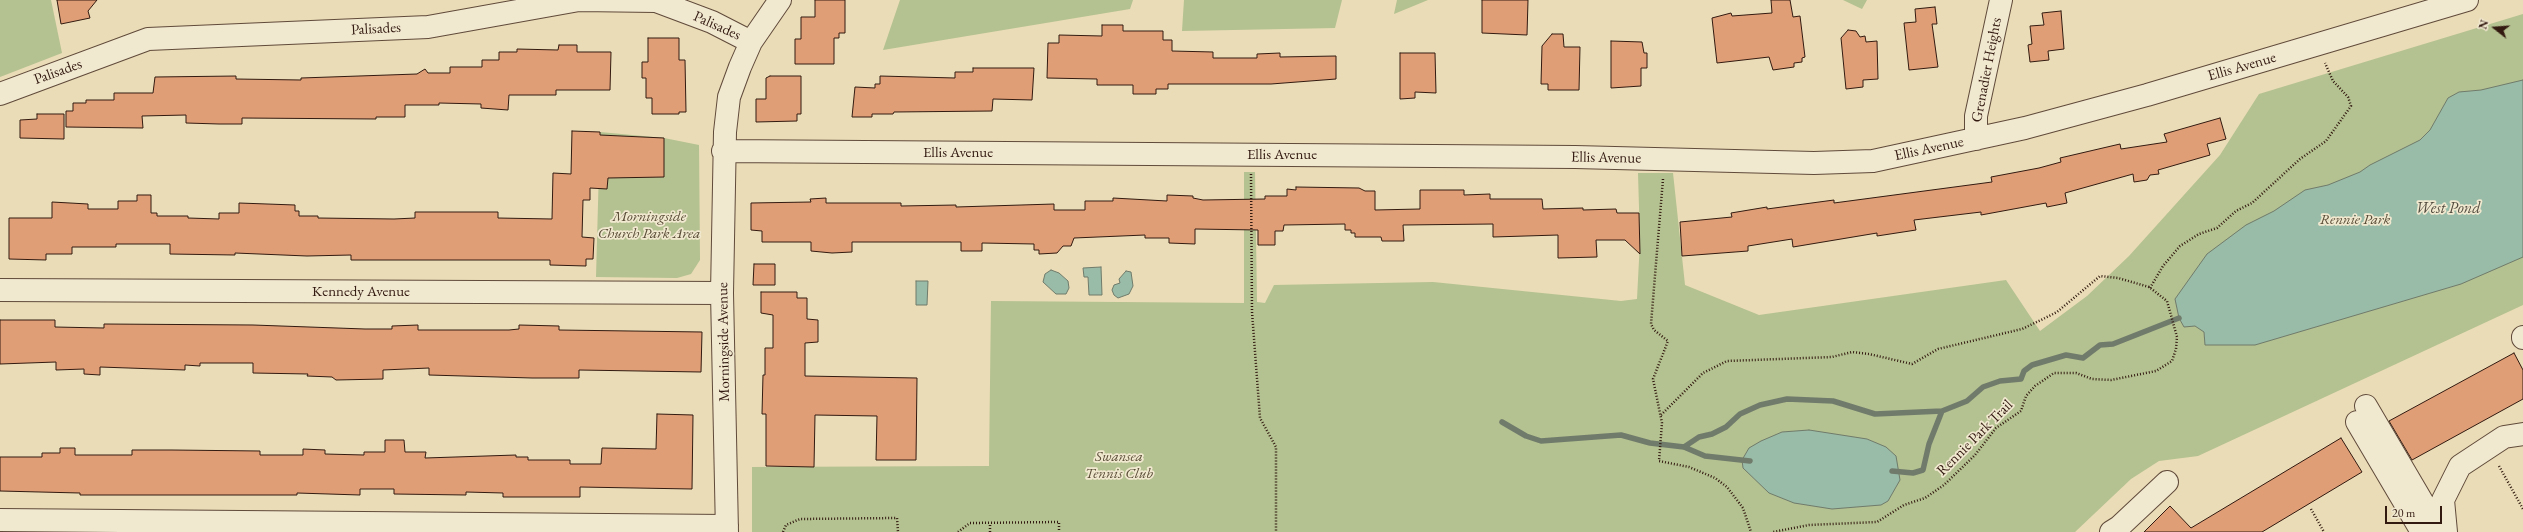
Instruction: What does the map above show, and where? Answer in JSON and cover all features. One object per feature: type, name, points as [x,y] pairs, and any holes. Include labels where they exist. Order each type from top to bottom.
[{"type":"street","name":"Palisades","points":[[0,94],[148,39],[428,27],[579,0],[651,0],[712,22],[751,42]]},
{"type":"street","name":"Morningside Avenue","points":[[727,529],[722,293],[724,151],[729,97],[751,42],[780,0]]},
{"type":"street","name":"Grenadier Heights","points":[[1976,139],[1976,116],[2001,0]]},
{"type":"street","name":"Ellis Avenue","points":[[724,151],[1560,157],[1814,163],[1886,159],[1976,139],[2147,95],[2467,0]]},
{"type":"street","name":"Kennedy Avenue","points":[[0,290],[722,293]]},
{"type":"street","points":[[2422,532],[2362,414],[2440,532]]},
{"type":"street","points":[[2446,532],[2443,500],[2460,466],[2504,437],[2523,434]]},
{"type":"street","points":[[2111,532],[2119,527],[2167,482]]},
{"type":"street","points":[[0,520],[727,529]]},
{"type":"path","points":[[1661,415],[1703,373],[1726,361],[1832,357],[1852,352],[1869,354],[1912,364],[1938,349],[2022,329],[2056,312],[2100,276],[2118,278],[2150,288],[2163,266],[2180,246],[2199,234],[2217,228],[2236,211],[2252,203],[2300,159],[2326,141],[2351,106],[2348,96],[2333,81],[2319,44]]},
{"type":"path","points":[[1251,172],[1252,312],[1260,418],[1276,447],[1276,532]]},
{"type":"path","points":[[1663,174],[1651,324],[1654,330],[1668,341],[1653,378],[1662,423],[1658,458],[1662,463],[1689,467],[1715,478],[1727,487],[1743,508],[1751,532]]},
{"type":"path","name":"Rennie Park Trail","points":[[1773,532],[1809,525],[1878,522],[1904,505],[1925,498],[1944,485],[1975,455],[1996,428],[2021,411],[2026,396],[2035,386],[2054,373],[2076,373],[2092,379],[2111,380],[2156,371],[2172,361],[2178,337],[2167,301],[2150,288]]},
{"type":"path","points":[[2488,448],[2523,509]]},
{"type":"path","points":[[2310,509],[2324,532]]},
{"type":"path","points":[[782,532],[786,525],[800,519],[897,518],[898,532]]},
{"type":"path","points":[[958,532],[970,523],[990,524],[1059,522],[1059,532]]},
{"type":"path","points":[[990,524],[990,532]]},
{"type":"green space","points":[[0,0],[51,0],[62,53],[0,77]]},
{"type":"green space","points":[[900,0],[1133,0],[1130,9],[883,50]]},
{"type":"green space","points":[[1184,0],[1342,0],[1335,28],[1182,31]]},
{"type":"green space","points":[[1397,0],[1428,0],[1394,14]]},
{"type":"green space","points":[[1843,0],[1867,0],[1862,9]]},
{"type":"green space","name":"Rennie Park","points":[[2523,14],[2523,305],[2198,456],[2159,461],[2131,479],[2075,532],[752,532],[752,467],[989,466],[991,301],[1244,303],[1244,172],[1255,172],[1257,302],[1265,303],[1274,285],[1433,282],[1621,301],[1637,299],[1640,241],[1638,173],[1673,173],[1685,285],[1759,315],[2006,280],[2040,331],[2087,296],[2129,256],[2220,155],[2259,94]]},
{"type":"green space","name":"Morningside Church Park Area","points":[[600,132],[664,138],[699,145],[700,260],[691,274],[677,278],[596,277]]},
{"type":"water","name":"West Pond","points":[[2523,80],[2523,257],[2461,284],[2255,345],[2205,345],[2204,332],[2195,326],[2184,327],[2179,318],[2175,299],[2207,254],[2246,225],[2274,211],[2305,190],[2328,185],[2360,172],[2370,165],[2420,140],[2430,130],[2448,98],[2459,92],[2481,90]]},
{"type":"water","points":[[1101,267],[1102,295],[1089,295],[1088,277],[1084,277],[1083,268]]},
{"type":"water","points":[[1051,270],[1059,273],[1068,281],[1069,288],[1066,294],[1056,294],[1043,282],[1045,274]]},
{"type":"water","points":[[1126,271],[1131,272],[1133,286],[1129,294],[1118,298],[1114,295],[1112,290],[1114,285],[1120,283],[1119,279]]},
{"type":"water","points":[[916,281],[928,281],[927,305],[916,305]]},
{"type":"water","points":[[1809,430],[1867,439],[1886,447],[1896,456],[1900,480],[1888,501],[1881,505],[1832,509],[1794,503],[1769,493],[1743,468],[1742,460],[1749,448],[1761,441],[1782,432]]},
{"type":"building","points":[[57,0],[97,0],[88,11],[90,18],[61,24]]},
{"type":"building","points":[[815,0],[845,0],[845,33],[839,33],[839,38],[834,38],[834,64],[795,64],[795,39],[801,39],[801,17],[815,17]]},
{"type":"building","points":[[1482,0],[1528,0],[1527,35],[1482,33]]},
{"type":"building","points":[[1771,0],[1790,0],[1793,17],[1800,16],[1805,57],[1802,58],[1802,62],[1794,63],[1794,67],[1773,70],[1769,57],[1717,63],[1712,18],[1731,13],[1732,16],[1772,13]]},
{"type":"building","points":[[1935,7],[1937,24],[1932,24],[1938,67],[1909,70],[1904,23],[1916,22],[1915,9]]},
{"type":"building","points":[[2061,11],[2064,49],[2048,51],[2049,60],[2030,62],[2028,45],[2032,44],[2030,26],[2044,25],[2042,13]]},
{"type":"building","points":[[1102,25],[1123,25],[1123,31],[1163,31],[1163,40],[1172,40],[1172,51],[1213,52],[1213,58],[1257,58],[1257,54],[1280,53],[1280,57],[1336,56],[1336,79],[1271,84],[1168,84],[1168,89],[1156,89],[1156,94],[1133,94],[1133,85],[1097,85],[1097,79],[1047,78],[1048,43],[1059,43],[1059,35],[1102,36]]},
{"type":"building","points":[[1848,30],[1856,31],[1860,37],[1865,36],[1866,42],[1877,41],[1878,79],[1863,80],[1863,87],[1846,89],[1841,38]]},
{"type":"building","points":[[1552,34],[1563,34],[1564,47],[1580,47],[1579,90],[1548,90],[1548,84],[1541,84],[1542,46]]},
{"type":"building","points":[[648,38],[679,38],[679,60],[685,60],[686,112],[679,112],[679,114],[652,114],[652,98],[646,98],[646,78],[642,78],[642,62],[648,62]]},
{"type":"building","points":[[1611,41],[1642,42],[1644,53],[1647,53],[1647,68],[1641,68],[1641,86],[1611,88]]},
{"type":"building","points":[[559,45],[577,45],[577,52],[611,52],[610,90],[556,90],[556,95],[509,95],[508,110],[481,108],[481,104],[439,103],[439,105],[405,105],[405,117],[376,117],[376,119],[242,118],[242,124],[219,124],[186,123],[186,115],[142,116],[143,128],[66,127],[66,111],[73,111],[73,103],[86,103],[86,100],[114,100],[114,93],[153,93],[155,77],[236,76],[236,79],[301,80],[301,78],[417,74],[425,69],[428,73],[450,73],[450,67],[482,67],[482,60],[499,60],[499,52],[517,52],[517,49],[558,50]]},
{"type":"building","points":[[1400,53],[1435,53],[1436,93],[1415,92],[1415,98],[1400,99]]},
{"type":"building","points":[[973,68],[1034,68],[1032,100],[993,99],[992,111],[894,112],[893,114],[872,114],[872,117],[852,117],[855,87],[875,88],[875,84],[880,84],[880,76],[955,78],[955,72],[973,72]]},
{"type":"building","points":[[770,76],[801,76],[801,114],[797,114],[797,121],[756,122],[756,99],[766,99],[766,78]]},
{"type":"building","points":[[37,114],[64,114],[64,139],[20,138],[20,120],[37,119]]},
{"type":"building","points":[[2220,118],[2226,139],[2207,144],[2210,155],[2158,170],[2159,174],[2150,175],[2147,180],[2134,182],[2133,174],[2065,193],[2067,203],[2047,207],[2046,203],[1981,215],[1981,212],[1914,220],[1916,230],[1877,236],[1877,233],[1793,247],[1792,239],[1748,246],[1748,251],[1682,256],[1680,222],[1732,217],[1731,213],[1767,207],[1767,209],[1834,200],[1834,203],[1992,182],[1991,177],[2039,168],[2061,162],[2060,158],[2120,144],[2121,149],[2167,142],[2164,134]]},
{"type":"building","points":[[572,131],[600,132],[600,135],[664,138],[664,177],[608,178],[607,189],[590,188],[590,200],[583,200],[582,237],[594,238],[593,259],[586,259],[586,266],[550,265],[550,260],[351,260],[351,255],[307,256],[235,253],[235,255],[170,254],[170,244],[116,244],[116,247],[72,247],[72,254],[46,254],[46,260],[9,259],[9,218],[52,218],[52,202],[88,204],[88,209],[118,209],[118,201],[137,201],[137,195],[151,195],[151,213],[157,213],[157,216],[188,216],[188,218],[219,219],[219,213],[239,213],[239,203],[295,205],[295,211],[299,211],[299,216],[318,216],[318,218],[394,219],[415,218],[415,212],[498,212],[498,218],[552,219],[553,173],[571,174]]},
{"type":"building","points":[[1296,187],[1359,188],[1365,191],[1375,191],[1375,210],[1420,209],[1420,190],[1464,190],[1464,195],[1490,194],[1490,199],[1542,199],[1543,209],[1616,209],[1617,213],[1639,213],[1640,254],[1625,240],[1596,240],[1597,257],[1558,258],[1558,235],[1493,237],[1493,224],[1403,225],[1404,241],[1382,241],[1381,237],[1355,237],[1355,233],[1351,233],[1351,230],[1345,230],[1345,224],[1284,225],[1283,231],[1275,231],[1275,245],[1258,245],[1258,230],[1195,229],[1195,244],[1169,243],[1169,238],[1145,238],[1145,235],[1074,238],[1071,246],[1063,246],[1057,253],[1039,254],[1039,250],[1034,250],[1034,244],[982,243],[982,251],[961,251],[961,242],[852,242],[852,252],[832,253],[811,251],[811,242],[762,242],[762,231],[751,230],[751,203],[811,202],[810,199],[826,198],[826,203],[901,203],[901,206],[956,205],[956,207],[1054,204],[1054,210],[1085,210],[1085,201],[1113,201],[1113,198],[1167,201],[1167,195],[1193,196],[1193,198],[1203,200],[1265,199],[1265,196],[1287,196],[1287,189],[1296,190]]},
{"type":"building","points":[[754,264],[775,264],[775,285],[753,285]]},
{"type":"building","points":[[761,292],[797,292],[797,298],[807,298],[807,319],[818,320],[818,342],[805,343],[805,376],[917,378],[916,460],[876,460],[877,416],[815,415],[814,467],[766,466],[766,414],[762,414],[763,375],[765,375],[765,348],[773,348],[773,315],[761,313]]},
{"type":"building","points":[[0,320],[55,320],[55,327],[104,328],[104,324],[253,325],[365,329],[392,329],[392,326],[418,325],[418,330],[509,330],[519,329],[519,325],[559,326],[559,330],[702,332],[701,372],[579,370],[579,378],[532,378],[429,375],[429,368],[383,370],[383,379],[336,380],[332,377],[307,376],[308,374],[253,373],[253,363],[200,363],[200,366],[185,365],[185,370],[100,367],[100,375],[84,374],[84,369],[56,370],[56,362],[0,364]]},
{"type":"building","points":[[2514,353],[2523,370],[2523,399],[2412,460],[2389,421]]},
{"type":"building","points":[[657,414],[693,415],[692,489],[580,487],[580,497],[503,497],[503,493],[466,492],[466,495],[394,494],[394,489],[360,489],[360,495],[297,493],[297,495],[80,495],[80,493],[0,491],[0,457],[42,457],[42,453],[60,453],[60,448],[75,448],[75,455],[132,455],[132,450],[172,450],[260,451],[260,455],[303,455],[303,449],[325,450],[325,454],[364,455],[364,452],[385,452],[385,440],[404,440],[405,452],[426,452],[425,458],[516,455],[516,457],[528,457],[528,460],[570,460],[570,464],[601,464],[602,448],[656,449]]},
{"type":"building","points":[[2341,438],[2362,472],[2262,532],[2144,532],[2170,506],[2191,528]]},
{"type":"waterway","points":[[1684,447],[1699,437],[1712,434],[1726,427],[1740,414],[1760,405],[1787,399],[1833,401],[1875,414],[1942,411],[1967,401],[1983,387],[2000,381],[2021,379],[2024,371],[2032,365],[2066,355],[2083,358],[2100,345],[2113,344],[2179,318]]},
{"type":"waterway","points":[[1892,471],[1913,473],[1923,470],[1929,444],[1942,411]]},
{"type":"waterway","points":[[1502,422],[1526,436],[1541,441],[1621,435],[1650,443],[1684,447],[1705,456],[1750,461]]},
{"type":"park label","name":"Swansea Tennis Club","points":[[1119,466]]}]
